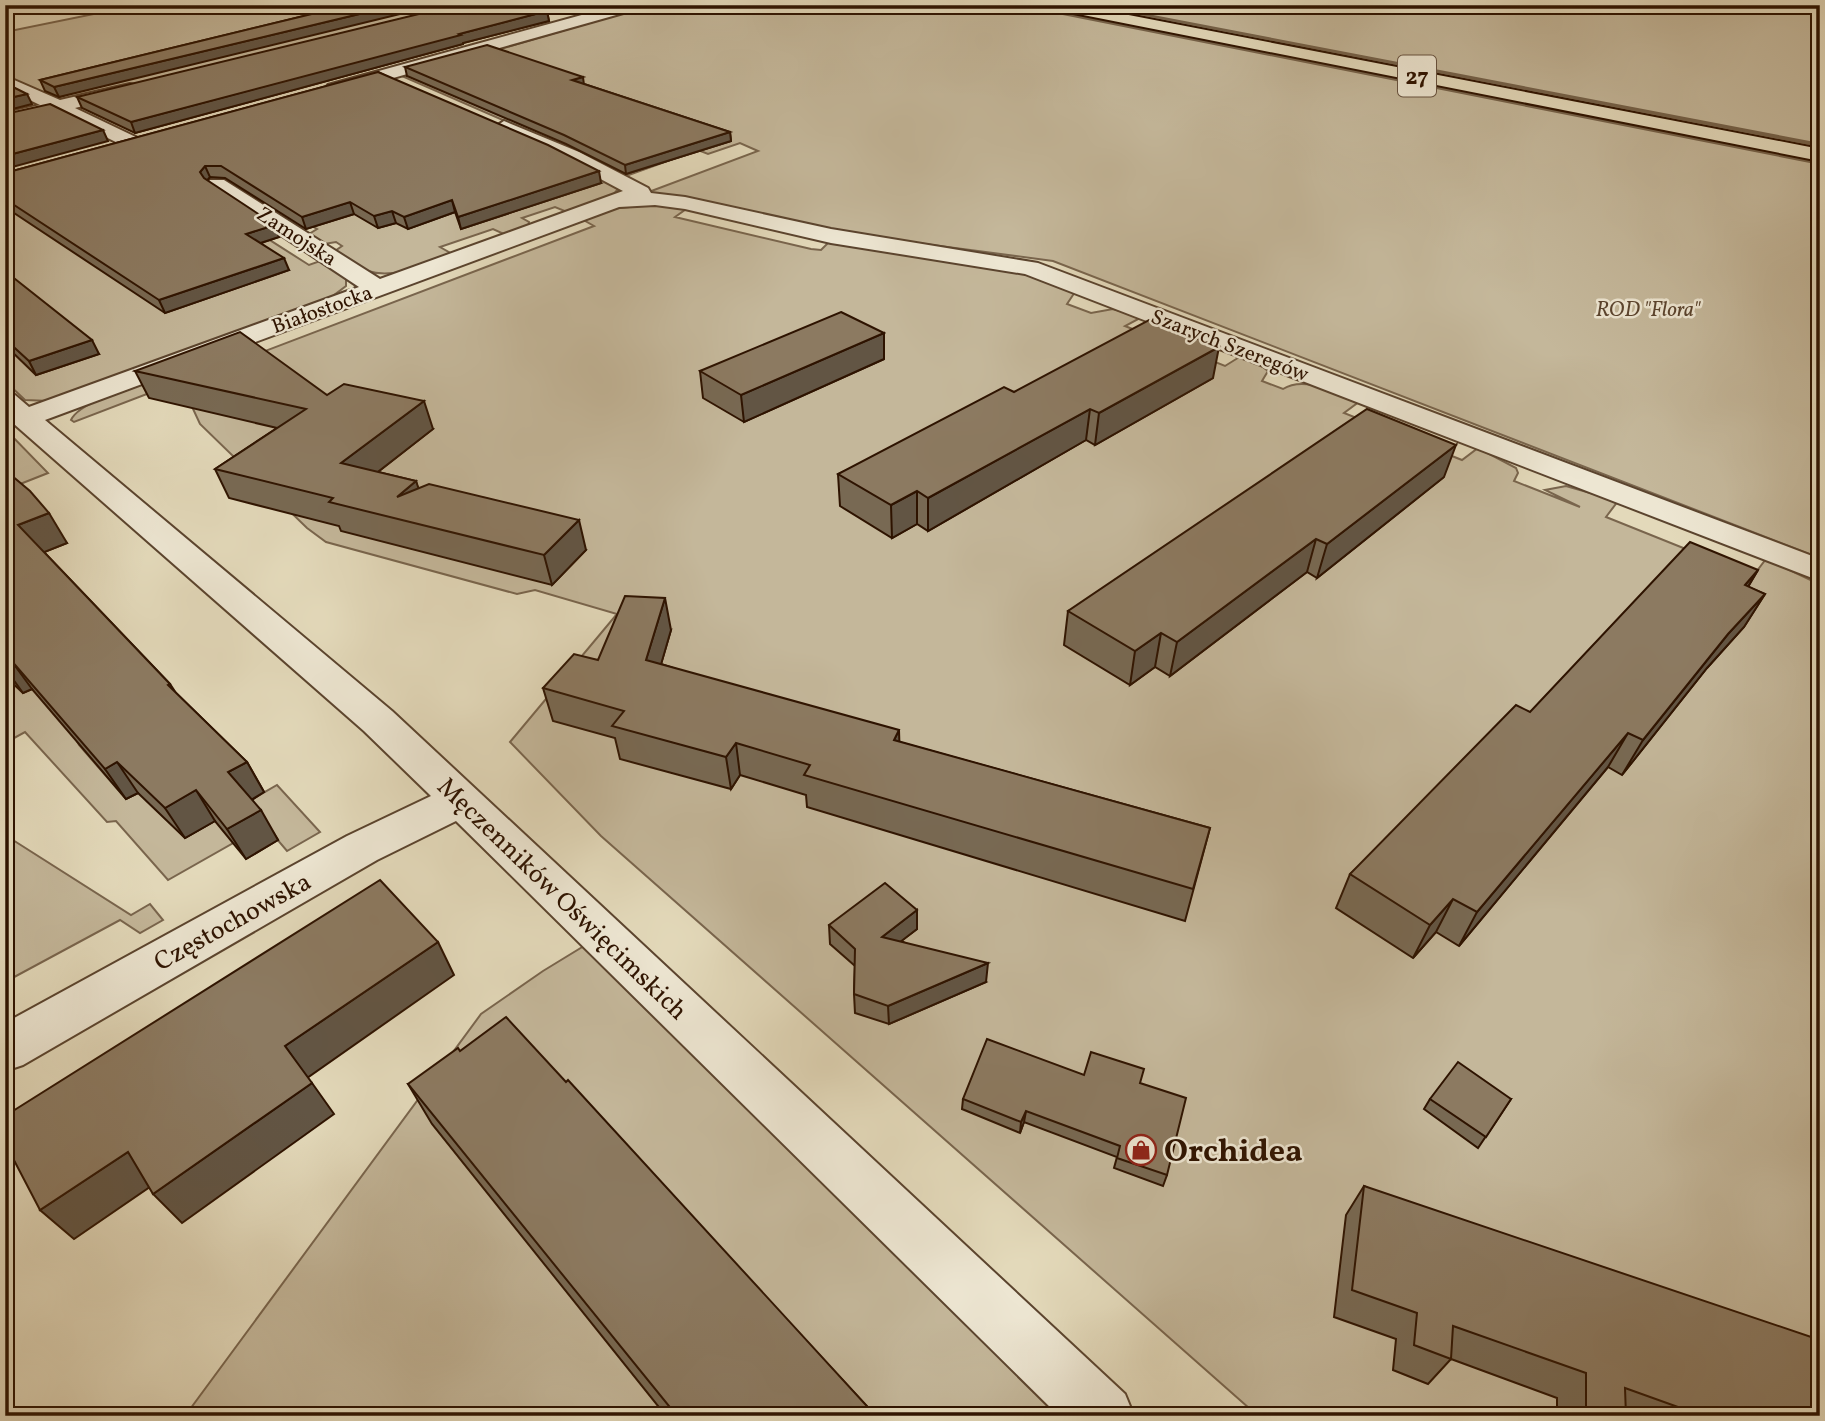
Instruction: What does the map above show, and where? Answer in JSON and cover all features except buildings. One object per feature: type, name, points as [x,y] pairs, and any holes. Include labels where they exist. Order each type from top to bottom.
[{"type":"main road","name":"27","points":[[1053,5],[1820,155]]},
{"type":"street","points":[[314,95],[636,5]]},
{"type":"street","points":[[576,8],[602,15]]},
{"type":"street","points":[[383,75],[408,86]]},
{"type":"street","points":[[5,81],[135,144]]},
{"type":"street","points":[[5,119],[144,85]]},
{"type":"street","points":[[484,118],[558,150],[641,192],[620,201]]},
{"type":"street","points":[[113,150],[157,138]]},
{"type":"street","name":"Zamojska","points":[[217,184],[377,288]]},
{"type":"street","name":"Szarych Szeregów","points":[[620,201],[655,199],[685,203],[831,236],[1030,268],[1820,571]]},
{"type":"street","name":"Białostocka","points":[[15,410],[377,288],[620,201]]},
{"type":"street","name":"Męczenników Oświęcimskich","points":[[15,410],[378,722],[1103,1416]]},
{"type":"street","name":"Częstochowska","points":[[5,1049],[362,848],[461,800]]},
{"type":"green space","points":[[138,5],[458,5],[58,103],[5,78],[5,32]]},
{"type":"green space","name":"ROD \"Flora\"","points":[[651,5],[1032,5],[1820,160],[1820,558],[1053,261],[841,233],[646,193],[758,151],[740,143],[708,154],[698,150],[629,175],[404,77]]},
{"type":"green space","points":[[1077,5],[1804,5],[1820,9],[1820,149]]},
{"type":"green space","points":[[149,148],[600,175],[619,188],[612,196],[567,212],[555,207],[522,218],[529,222],[528,227],[506,235],[493,229],[440,247],[454,255],[400,272],[378,273],[360,267],[335,251],[342,246],[336,242],[324,244],[309,234],[317,229],[310,225],[297,227],[239,188],[243,186],[238,176],[209,184]]},
{"type":"green space","points":[[5,185],[191,190],[309,265],[320,261],[346,278],[346,286],[330,298],[50,401],[25,400],[5,381]]},
{"type":"green space","points":[[652,205],[689,207],[675,217],[811,249],[821,250],[832,239],[1021,269],[1075,292],[1067,304],[1091,313],[1113,309],[1142,317],[1125,326],[1225,366],[1241,356],[1268,371],[1262,381],[1283,389],[1292,385],[1311,385],[1360,401],[1344,413],[1462,460],[1478,448],[1516,468],[1518,473],[1514,481],[1580,507],[1545,490],[1566,486],[1618,501],[1606,517],[1753,576],[1766,559],[1817,583],[1820,587],[1820,1416],[1258,1416],[601,836],[510,742],[617,614],[535,590],[517,594],[326,542],[307,528],[200,424],[181,383],[594,226],[580,218],[608,209]]},
{"type":"green space","points":[[161,377],[173,384],[74,422],[71,420],[76,413],[98,400]]},
{"type":"green space","points":[[5,429],[48,473],[5,490]]},
{"type":"green space","points":[[5,669],[47,682],[79,745],[126,799],[140,791],[185,838],[277,785],[320,832],[287,851],[265,825],[168,880],[116,821],[107,822],[25,732],[5,743]]},
{"type":"green space","points":[[5,835],[131,915],[150,904],[163,920],[140,933],[120,920],[5,982]]},
{"type":"green space","points":[[602,935],[1103,1416],[185,1416],[481,1014],[543,971]]},
{"type":"waterway","points":[[1015,5],[1820,163]]},
{"type":"waterway","points":[[1091,5],[1820,145]]},
{"type":"place","name":"Orchidea","points":[[1141,1150]]}]
